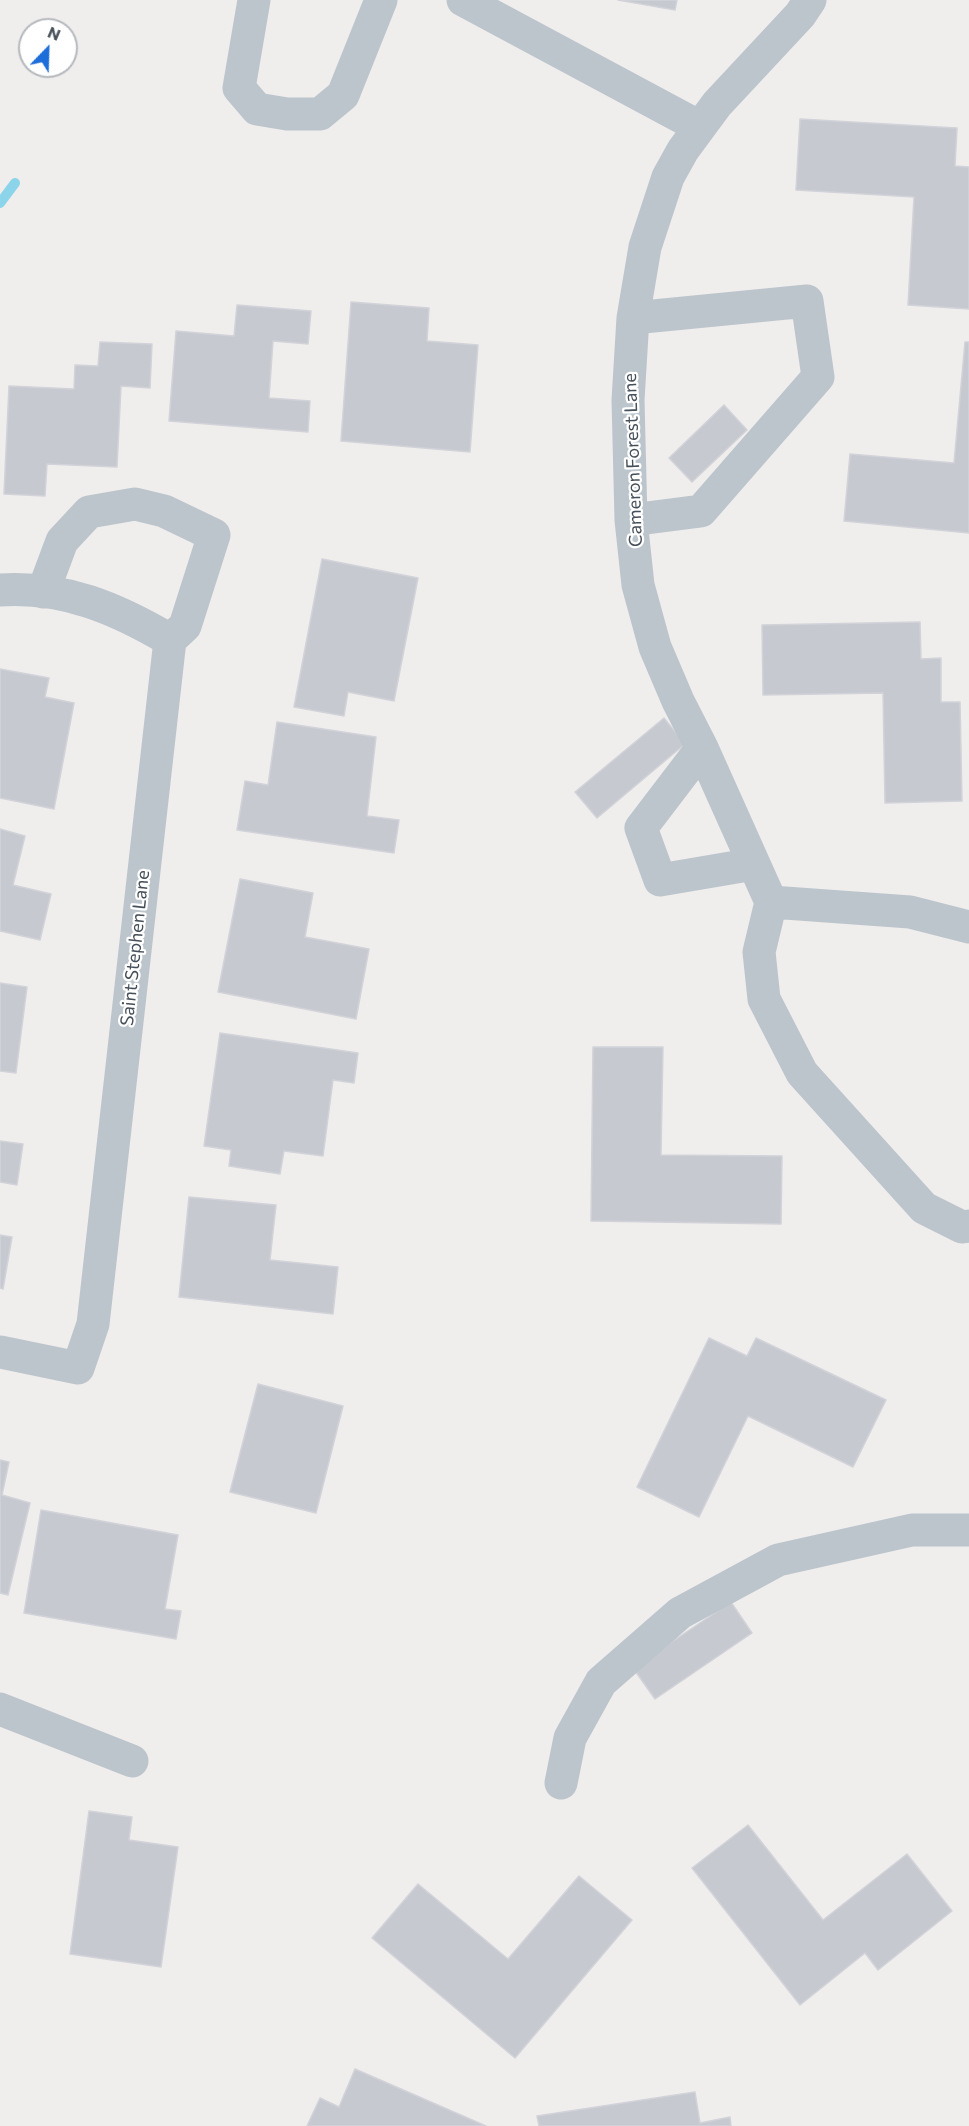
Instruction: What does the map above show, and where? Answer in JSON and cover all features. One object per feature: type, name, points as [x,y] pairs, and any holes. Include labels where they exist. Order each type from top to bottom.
[{"type":"street","points":[[254,0],[239,88],[257,109],[287,114],[320,114],[343,95],[381,0]]},
{"type":"street","points":[[463,0],[698,126]]},
{"type":"street","name":"Cameron Forest Lane","points":[[771,902],[655,647],[638,585],[631,520],[628,400],[633,318],[645,247],[668,177],[698,126],[800,15],[810,0]]},
{"type":"street","points":[[631,520],[701,511],[819,377],[807,301],[633,318]]},
{"type":"street","points":[[0,590],[24,589],[88,600],[137,620],[170,640],[185,626],[214,536],[164,511],[135,504],[89,512],[62,541],[43,592]]},
{"type":"street","name":"Saint Stephen Lane","points":[[0,1352],[78,1368],[93,1323],[170,640]]},
{"type":"street","points":[[702,748],[641,828],[660,880],[754,864]]},
{"type":"street","points":[[969,927],[910,912],[771,902],[759,952],[764,999],[802,1074],[924,1208],[962,1227],[969,1226]]},
{"type":"street","points":[[561,1783],[570,1738],[601,1682],[680,1613],[778,1560],[912,1530],[969,1530]]},
{"type":"street","points":[[0,1709],[132,1761]]},
{"type":"building","points":[[618,0],[677,0],[675,10]]},
{"type":"building","points":[[800,119],[957,128],[955,166],[969,167],[969,309],[908,305],[914,197],[796,190]]},
{"type":"building","points":[[351,302],[429,308],[427,341],[478,345],[470,452],[341,441]]},
{"type":"building","points":[[237,305],[311,311],[308,344],[273,341],[269,398],[310,401],[308,432],[169,421],[176,331],[234,336]]},
{"type":"building","points":[[100,342],[152,344],[150,388],[121,386],[117,467],[47,464],[45,496],[4,494],[9,386],[74,389],[75,365],[98,366]]},
{"type":"building","points":[[965,342],[969,342],[969,533],[844,521],[850,454],[954,463]]},
{"type":"building","points":[[724,405],[747,430],[692,482],[669,458]]},
{"type":"building","points":[[322,559],[418,578],[394,701],[348,692],[344,716],[294,707]]},
{"type":"building","points":[[920,622],[921,659],[941,658],[941,702],[960,702],[962,801],[885,803],[883,693],[763,695],[762,625]]},
{"type":"building","points":[[0,669],[49,678],[45,697],[74,703],[54,809],[0,798]]},
{"type":"building","points":[[664,718],[685,744],[597,818],[575,792]]},
{"type":"building","points":[[277,722],[376,737],[367,816],[399,820],[394,853],[237,830],[245,781],[268,785]]},
{"type":"building","points":[[0,829],[25,836],[13,885],[51,894],[40,940],[0,931]]},
{"type":"building","points":[[240,879],[313,893],[305,937],[369,949],[356,1019],[218,992]]},
{"type":"building","points":[[0,983],[27,987],[16,1073],[0,1071]]},
{"type":"building","points":[[220,1033],[358,1053],[354,1083],[333,1080],[323,1156],[284,1151],[280,1174],[229,1166],[231,1150],[204,1146]]},
{"type":"building","points":[[593,1047],[663,1047],[661,1155],[782,1156],[781,1224],[591,1221]]},
{"type":"building","points":[[0,1141],[23,1144],[17,1185],[0,1182]]},
{"type":"building","points":[[189,1197],[276,1205],[270,1260],[338,1267],[333,1314],[179,1297]]},
{"type":"building","points":[[0,1235],[12,1237],[3,1289],[0,1288]]},
{"type":"building","points":[[709,1338],[747,1356],[756,1338],[886,1400],[853,1467],[748,1416],[699,1517],[637,1487]]},
{"type":"building","points":[[258,1384],[343,1406],[316,1513],[230,1492]]},
{"type":"building","points":[[0,1460],[9,1462],[2,1495],[30,1503],[8,1595],[0,1593]]},
{"type":"building","points":[[41,1510],[178,1535],[165,1609],[181,1611],[176,1639],[24,1613]]},
{"type":"building","points":[[731,1602],[752,1633],[655,1699],[633,1668]]},
{"type":"building","points":[[89,1811],[132,1817],[129,1840],[178,1847],[161,1967],[70,1954]]},
{"type":"building","points":[[748,1825],[823,1920],[907,1854],[952,1911],[878,1970],[865,1953],[800,2005],[692,1868]]},
{"type":"building","points":[[579,1876],[632,1920],[515,2058],[372,1938],[418,1884],[508,1959]]},
{"type":"building","points":[[355,2069],[486,2126],[307,2126],[320,2098],[339,2107]]},
{"type":"building","points":[[695,2092],[700,2123],[730,2117],[731,2126],[539,2126],[537,2116]]},
{"type":"waterway","points":[[0,203],[15,183]]}]
